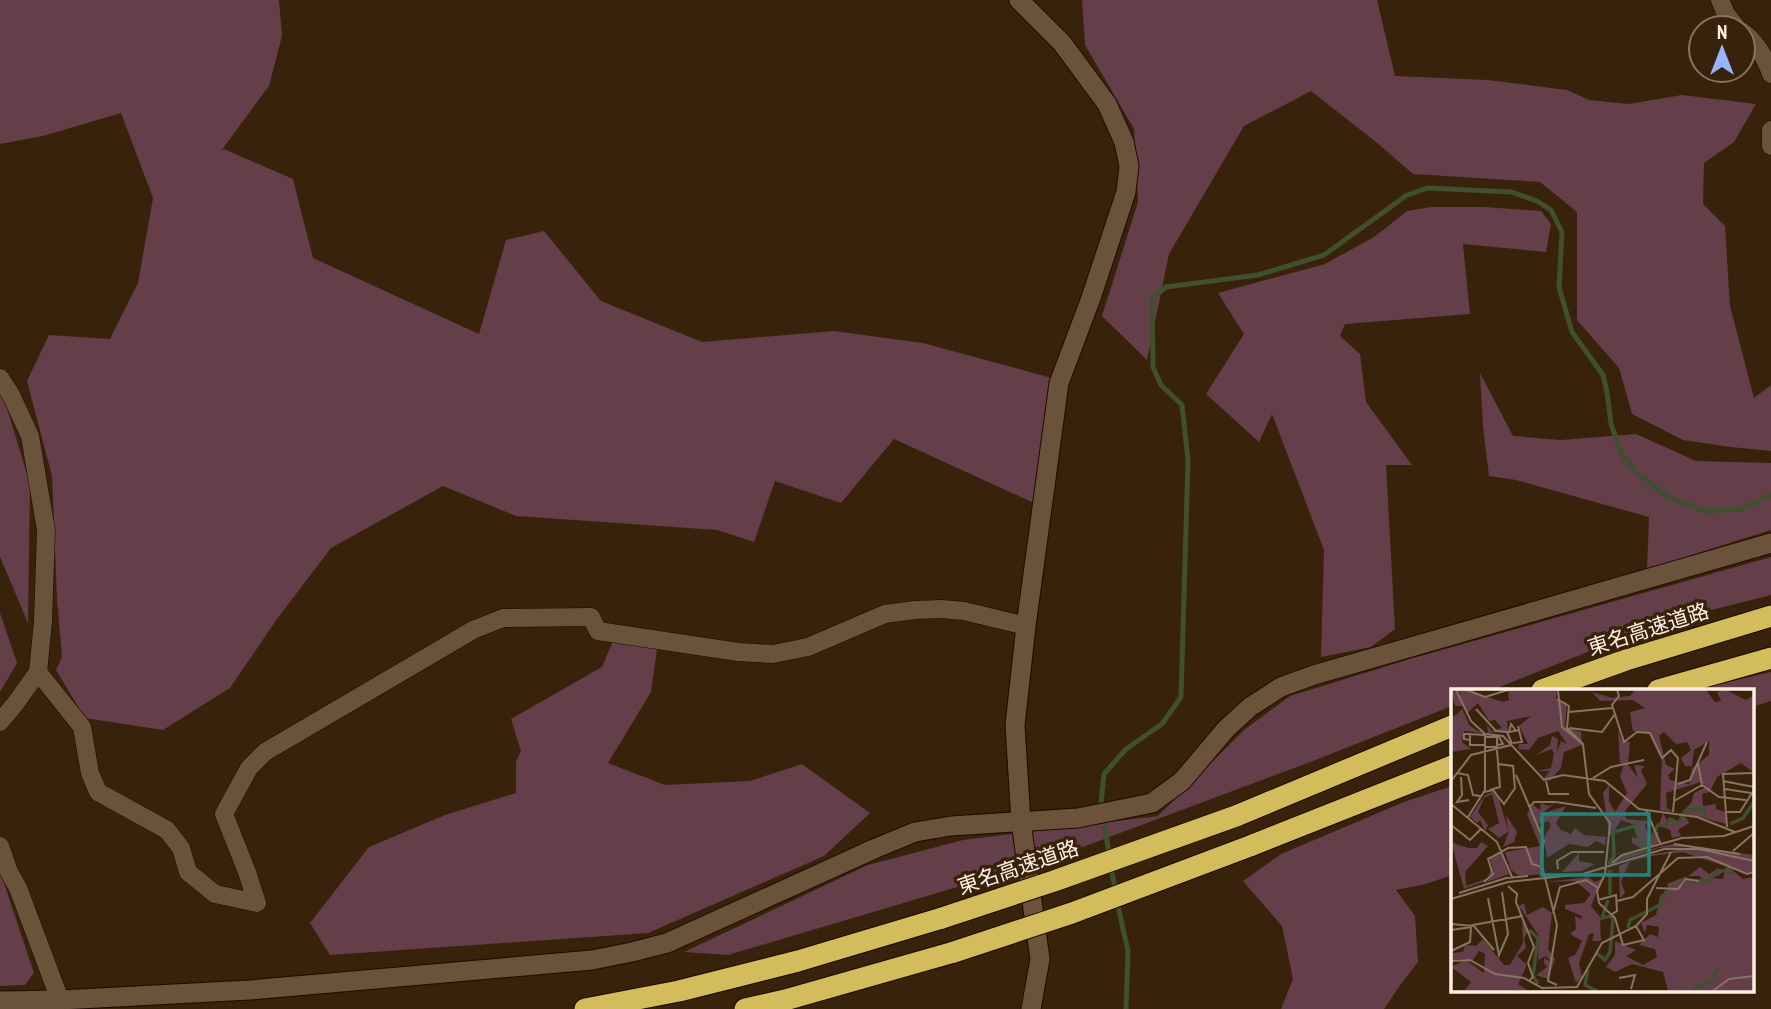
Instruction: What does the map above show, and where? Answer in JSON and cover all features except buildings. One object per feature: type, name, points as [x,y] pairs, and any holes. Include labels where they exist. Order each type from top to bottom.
[{"type":"highway","name":"東名高速道路","points":[[1547,689],[1626,660],[1771,616]]},
{"type":"highway","points":[[1665,689],[1771,657]]},
{"type":"highway","name":"東名高速道路","points":[[584,1009],[679,991],[798,961],[942,918],[1237,816],[1451,726]]},
{"type":"highway","points":[[745,1009],[954,952],[1072,913],[1451,766]]},
{"type":"street","points":[[1019,0],[1062,43],[1107,104],[1124,142],[1129,166],[1126,192],[1059,383],[1026,625],[1015,725],[1021,822],[1040,959],[1031,1009]]},
{"type":"street","points":[[1757,46],[1766,58],[1771,74]]},
{"type":"street","points":[[1771,130],[1771,146]]},
{"type":"street","points":[[0,378],[30,436],[46,530],[43,621],[38,672],[0,722]]},
{"type":"street","points":[[0,1001],[60,1005],[592,960],[667,943],[915,832],[951,826],[1078,818],[1152,803],[1182,781],[1226,729],[1250,707],[1281,687],[1314,675],[1771,543]]},
{"type":"street","points":[[38,672],[82,727],[90,773],[98,792],[167,830],[181,848],[188,872],[215,894],[257,903],[224,814],[249,768],[265,752],[473,630],[503,618],[590,617],[598,631],[738,652],[773,654],[808,648],[886,614],[915,610],[964,611],[1026,625]]},
{"type":"street","points":[[0,846],[5,871],[18,888],[60,1005]]},
{"type":"shaded area","points":[[0,0],[279,0],[282,36],[269,86],[221,151],[224,149],[293,179],[313,258],[479,334],[506,240],[544,231],[601,301],[702,342],[834,331],[923,343],[1052,378],[1036,504],[894,439],[841,503],[775,481],[754,542],[717,530],[516,516],[443,486],[331,548],[277,619],[230,688],[163,730],[85,718],[56,670],[62,657],[52,476],[27,381],[49,335],[110,339],[138,283],[153,198],[121,113],[43,136],[0,144]]},
{"type":"shaded area","points":[[1082,0],[1377,0],[1395,76],[1488,80],[1567,90],[1589,100],[1629,104],[1682,95],[1756,104],[1734,142],[1704,163],[1703,204],[1725,226],[1730,306],[1754,398],[1771,385],[1771,451],[1683,440],[1632,414],[1619,368],[1577,320],[1577,212],[1540,182],[1413,174],[1311,91],[1244,126],[1169,254],[1147,360],[1102,316],[1138,202],[1134,129],[1085,45]]},
{"type":"shaded area","points":[[1431,207],[1541,211],[1551,224],[1546,252],[1463,244],[1470,314],[1345,324],[1340,336],[1360,354],[1366,402],[1412,465],[1386,465],[1395,629],[1371,647],[1321,657],[1324,550],[1272,414],[1259,442],[1206,394],[1244,334],[1218,293],[1325,264],[1374,237],[1407,211]]},
{"type":"shaded area","points":[[1480,373],[1513,436],[1561,440],[1636,434],[1696,461],[1771,463],[1771,530],[1647,569],[1649,517],[1516,480],[1489,476]]},
{"type":"shaded area","points":[[0,380],[30,484],[28,623],[0,557]]},
{"type":"shaded area","points":[[1771,557],[1771,595],[1663,622],[1495,689],[1451,689],[1451,706],[1048,860],[728,955],[684,952],[868,865],[963,840],[1158,816],[1244,730],[1290,696],[1410,659]]},
{"type":"shaded area","points":[[0,613],[17,663],[0,692]]},
{"type":"shaded area","points":[[613,641],[657,649],[651,692],[608,763],[665,785],[750,781],[802,764],[870,813],[824,856],[648,933],[330,955],[310,923],[369,847],[445,815],[516,793],[516,762],[521,751],[511,719],[602,667]]},
{"type":"shaded area","points":[[1771,672],[1771,701],[1754,706],[1754,689],[1699,689]]},
{"type":"shaded area","points":[[1451,786],[1451,875],[1396,890],[1415,916],[1418,962],[1384,1009],[1281,1009],[1293,979],[1282,926],[1243,881],[1281,854],[1404,802]]},
{"type":"shaded area","points":[[0,871],[34,973],[25,985],[0,986]]},
{"type":"waterway","points":[[1109,854],[1101,803],[1104,774],[1126,749],[1162,724],[1181,697],[1188,460],[1182,405],[1161,385],[1153,367],[1152,298],[1166,287],[1258,275],[1324,255],[1407,195],[1428,188],[1511,192],[1537,201],[1551,210],[1562,232],[1559,287],[1572,332],[1603,375],[1611,424],[1622,455],[1638,473],[1669,498],[1706,511],[1742,509],[1771,495]]},
{"type":"waterway","points":[[1111,868],[1116,892]]},
{"type":"waterway","points":[[1117,902],[1128,951],[1126,1009]]}]
